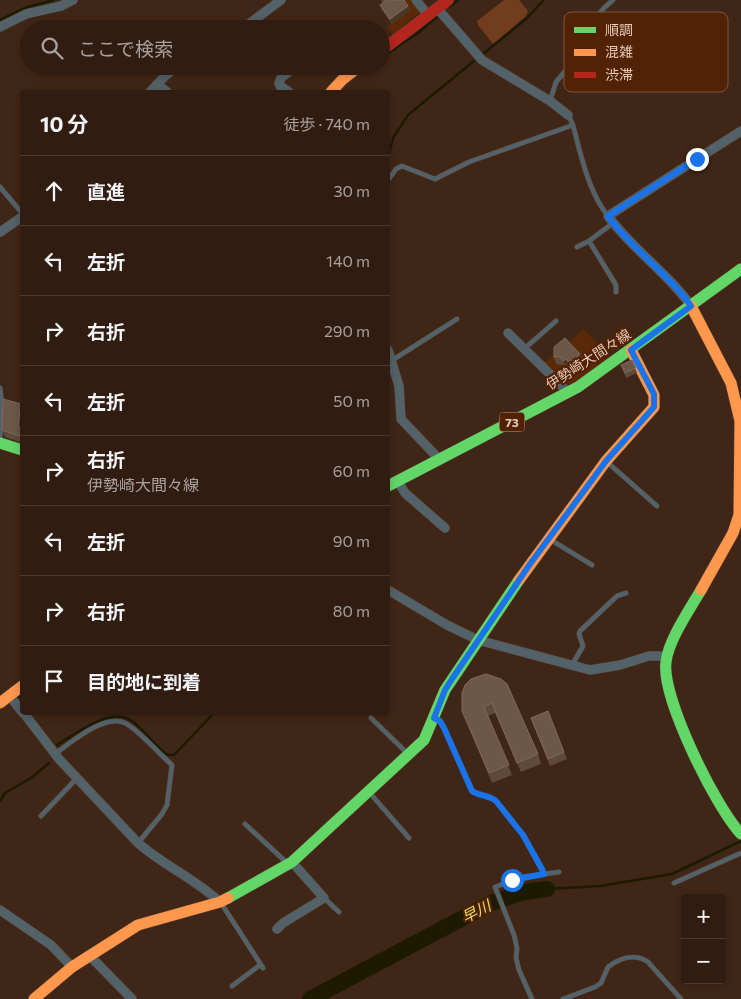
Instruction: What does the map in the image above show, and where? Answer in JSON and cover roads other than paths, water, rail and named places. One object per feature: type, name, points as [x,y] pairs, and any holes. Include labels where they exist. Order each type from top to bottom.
[{"type":"street","points":[[0,27],[26,14],[61,6],[73,0]]},
{"type":"street","points":[[254,20],[282,0]]},
{"type":"street","points":[[416,0],[432,12],[482,60],[550,101],[568,115]]},
{"type":"street","points":[[390,44],[448,0]]},
{"type":"street","points":[[152,90],[168,75]]},
{"type":"street","points":[[285,75],[279,83],[286,90]]},
{"type":"street","points":[[332,90],[348,76]]},
{"type":"street","points":[[157,84],[164,90]]},
{"type":"street","points":[[739,833],[732,825],[709,784],[683,727],[668,688],[665,667],[666,656],[675,635],[725,548],[740,515],[740,421],[737,403],[731,382],[691,306],[610,219],[741,131]]},
{"type":"street","points":[[0,232],[20,218]]},
{"type":"street","name":"伊勢崎大間々線","points":[[392,483],[585,383],[741,269]]},
{"type":"street","points":[[508,333],[563,387],[566,393]]},
{"type":"street","points":[[34,999],[72,967],[138,925],[220,902],[290,863],[424,740],[445,690],[478,640],[549,538],[606,461],[654,407],[654,394],[631,350]]},
{"type":"street","points":[[390,357],[399,386],[401,419],[439,459]]},
{"type":"street","points":[[0,442],[20,449]]},
{"type":"street","points":[[392,483],[445,528]]},
{"type":"street","points":[[390,591],[447,625],[478,640],[590,670],[604,669],[649,656],[666,656]]},
{"type":"street","points":[[20,688],[5,699],[20,710]]},
{"type":"street","points":[[25,715],[76,778],[138,843],[220,902]]},
{"type":"street","points":[[277,928],[324,898],[290,863]]},
{"type":"street","points":[[0,910],[51,945],[72,967]]},
{"type":"street","points":[[89,955],[132,999]]},
{"type":"lane","points":[[601,12],[613,0]]},
{"type":"lane","points":[[550,101],[556,82],[564,72]]},
{"type":"lane","points":[[568,115],[573,125],[587,178],[610,219],[589,241],[577,246]]},
{"type":"lane","points":[[390,177],[396,169],[402,166],[435,179],[469,162],[573,125]]},
{"type":"lane","points":[[0,187],[20,212]]},
{"type":"lane","points":[[589,241],[616,285],[616,292]]},
{"type":"lane","points":[[391,361],[457,319]]},
{"type":"lane","points":[[524,349],[556,321]]},
{"type":"lane","points":[[0,388],[2,404],[0,442]]},
{"type":"lane","points":[[606,461],[657,506]]},
{"type":"lane","points":[[549,538],[592,565]]},
{"type":"lane","points":[[572,664],[583,646],[579,634],[580,630],[617,596],[626,592]]},
{"type":"lane","points":[[371,718],[408,754]]},
{"type":"lane","points":[[434,718],[440,721],[444,728],[472,791],[491,797],[496,801],[523,835],[544,874]]},
{"type":"lane","points":[[55,754],[91,729],[106,723],[119,721],[133,729],[172,765],[167,805],[138,843]]},
{"type":"lane","points":[[40,816],[76,778]]},
{"type":"lane","points":[[369,791],[409,838]]},
{"type":"lane","points":[[245,824],[290,863]]},
{"type":"lane","points":[[674,883],[741,852]]},
{"type":"lane","points":[[532,999],[519,970],[514,935],[495,887],[503,883],[559,872]]},
{"type":"lane","points":[[324,898],[339,912]]},
{"type":"lane","points":[[220,902],[262,967],[232,986]]},
{"type":"lane","points":[[562,999],[595,987],[601,983],[608,967],[634,956],[648,962],[681,999]]},
{"type":"waterway","points":[[0,20],[27,7],[54,0]]},
{"type":"waterway","points":[[450,6],[458,0]]},
{"type":"waterway","points":[[483,54],[526,19],[543,1]]},
{"type":"waterway","points":[[390,52],[418,33],[440,14]]},
{"type":"waterway","points":[[390,150],[393,138],[408,115],[474,61]]},
{"type":"waterway","points":[[57,745],[92,724],[112,717],[121,717],[129,719],[137,725],[163,751],[169,755],[174,755],[212,715]]},
{"type":"waterway","points":[[0,801],[5,793],[31,778],[49,763]]},
{"type":"waterway","name":"早川","points":[[547,889],[600,886],[672,874],[741,841]]},
{"type":"waterway","name":"早川","points":[[310,999],[491,903],[524,892],[547,889]]}]
